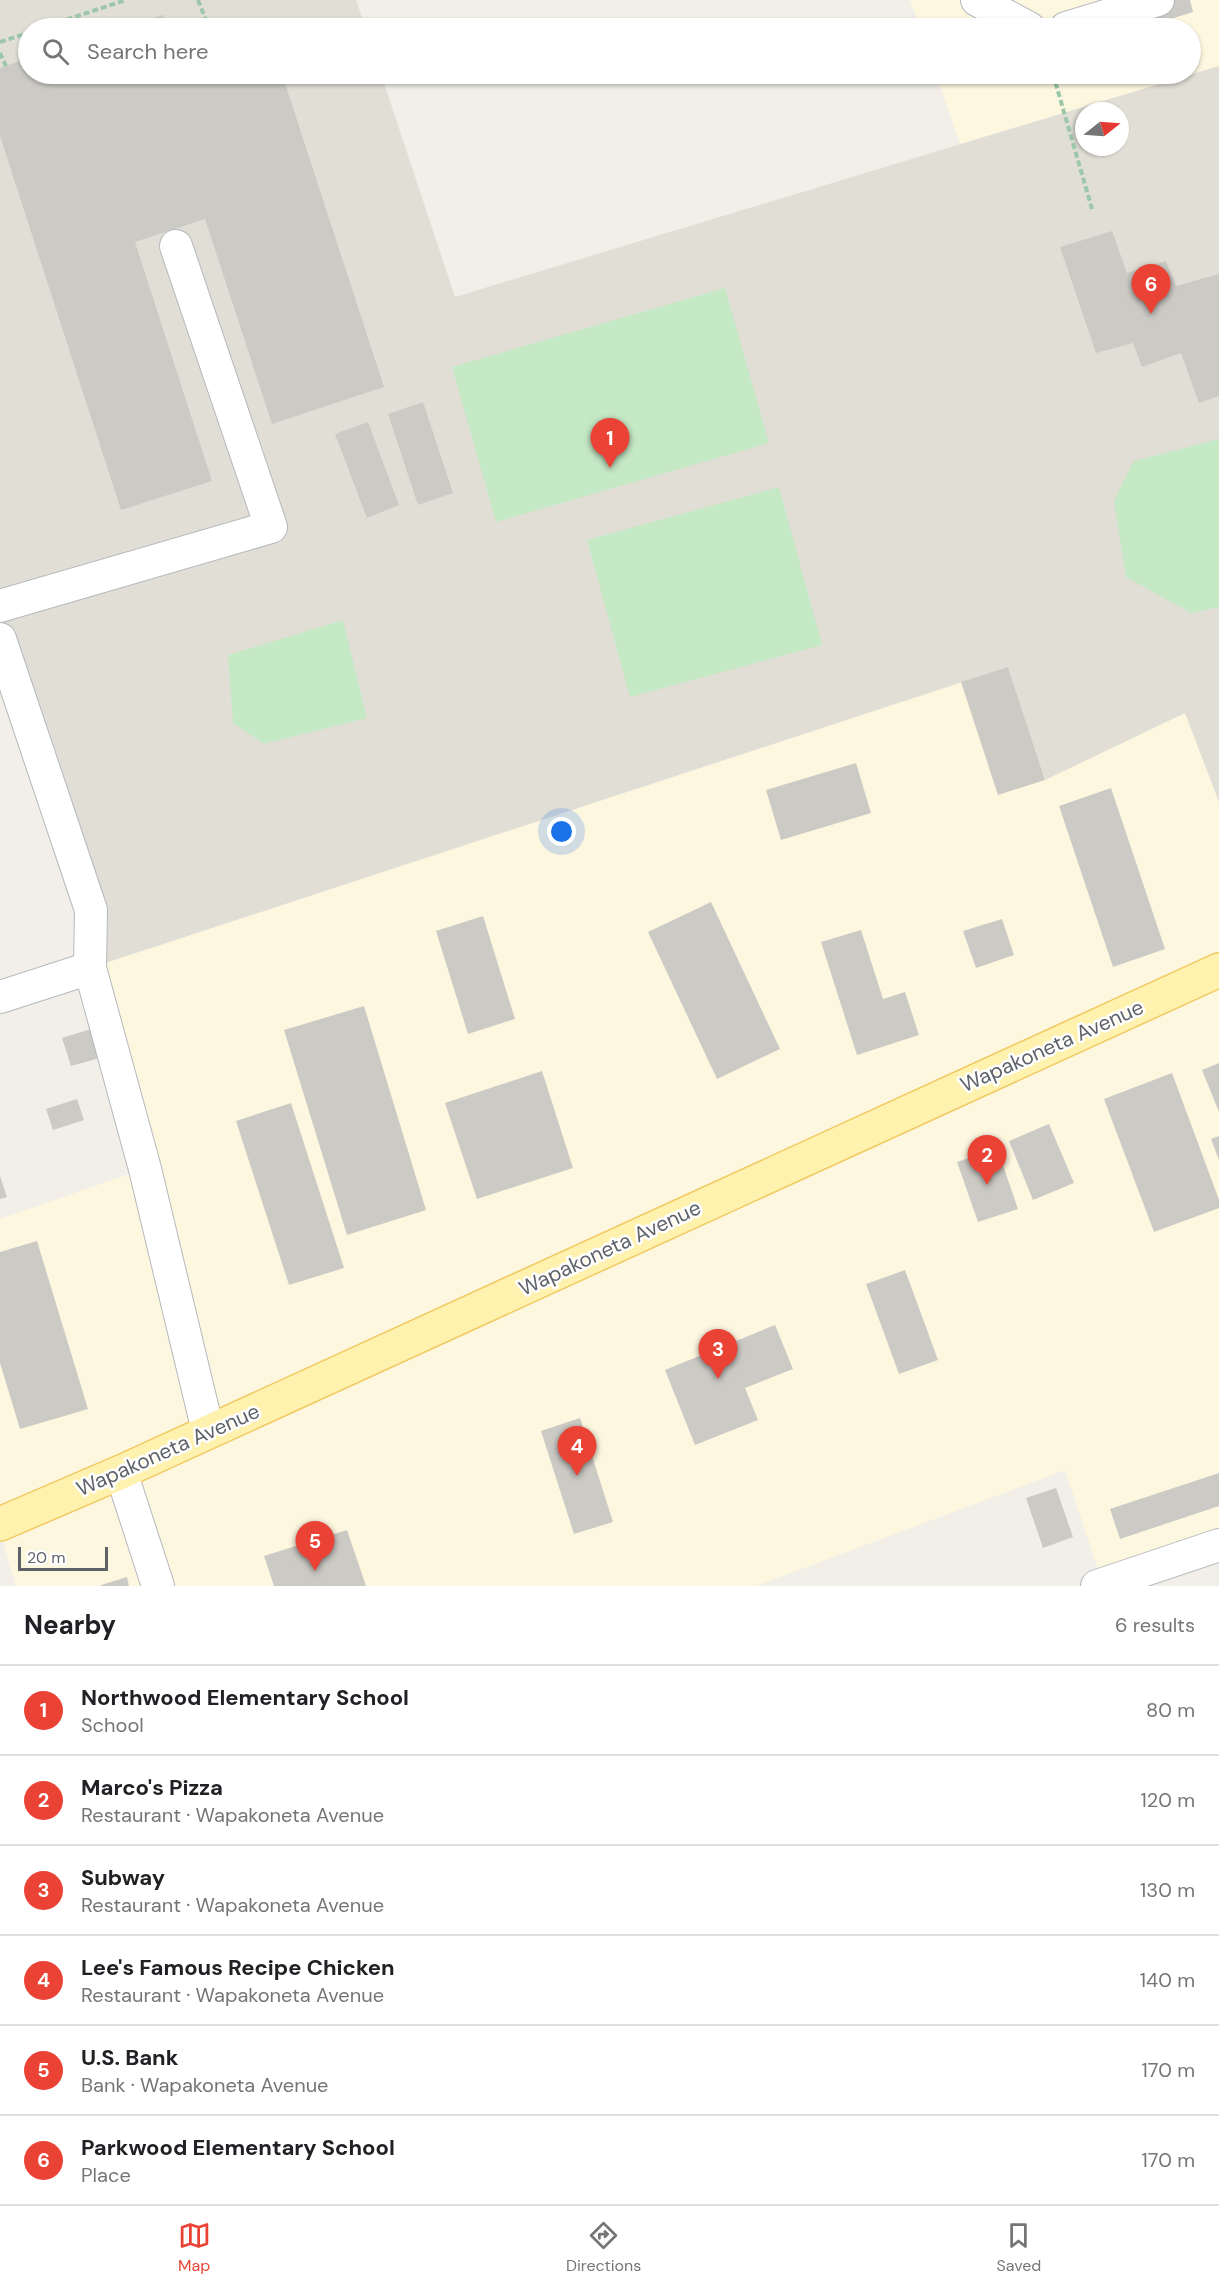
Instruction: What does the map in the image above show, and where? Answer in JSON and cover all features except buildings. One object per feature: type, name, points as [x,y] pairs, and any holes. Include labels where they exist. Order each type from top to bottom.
[{"type":"main road","name":"Wapakoneta Avenue","points":[[0,1524],[121,1472],[1219,970]]},
{"type":"street","points":[[977,0],[1010,18]]},
{"type":"street","points":[[1099,18],[1158,0]]},
{"type":"street","points":[[0,606],[271,527],[176,246]]},
{"type":"street","points":[[0,639],[91,910],[90,968],[145,1169],[208,1431]]},
{"type":"street","points":[[0,997],[90,968]]},
{"type":"street","points":[[121,1472],[158,1586]]},
{"type":"street","points":[[1097,1586],[1219,1545]]},
{"type":"path","points":[[71,18],[126,0]]},
{"type":"path","points":[[198,0],[205,18]]},
{"type":"path","points":[[0,42],[18,36]]},
{"type":"path","points":[[0,53],[6,66]]},
{"type":"path","points":[[1056,84],[1092,209]]},
{"type":"shaded area","points":[[0,0],[356,0],[362,18],[18,18],[18,84],[384,84],[455,297],[1075,110],[1075,156],[1129,156],[1129,102],[1100,102],[1159,84],[1201,84],[1201,71],[1219,66],[1219,802],[1185,713],[1045,780],[1008,667],[90,968],[91,910],[0,639]]},
{"type":"shaded area","points":[[910,0],[1219,0],[1219,66],[1201,71],[1201,18],[916,18]]},
{"type":"shaded area","points":[[939,84],[1159,84],[1099,102],[1075,102],[1075,109],[960,144]]},
{"type":"shaded area","points":[[1008,667],[1045,780],[1185,713],[1219,802],[1219,1545],[1103,1584],[1065,1470],[756,1586],[16,1586],[0,1532],[0,1219],[144,1169],[90,968]]},
{"type":"green space","points":[[725,288],[769,443],[496,522],[452,367]]},
{"type":"green space","points":[[1219,439],[1219,607],[1191,613],[1126,577],[1114,501],[1134,461]]},
{"type":"green space","points":[[779,487],[822,645],[630,697],[587,540]]},
{"type":"green space","points":[[343,620],[367,718],[264,744],[233,723],[228,655]]},
{"type":"place","name":"Parkwood Elementary School","points":[[1151,314]]},
{"type":"place","name":"Northwood Elementary School","points":[[610,468]]},
{"type":"place","name":"Marco's Pizza","points":[[987,1185]]},
{"type":"place","name":"Subway","points":[[718,1379]]},
{"type":"place","name":"Lee's Famous Recipe Chicken","points":[[577,1476]]},
{"type":"place","name":"U.S. Bank","points":[[315,1571]]}]
